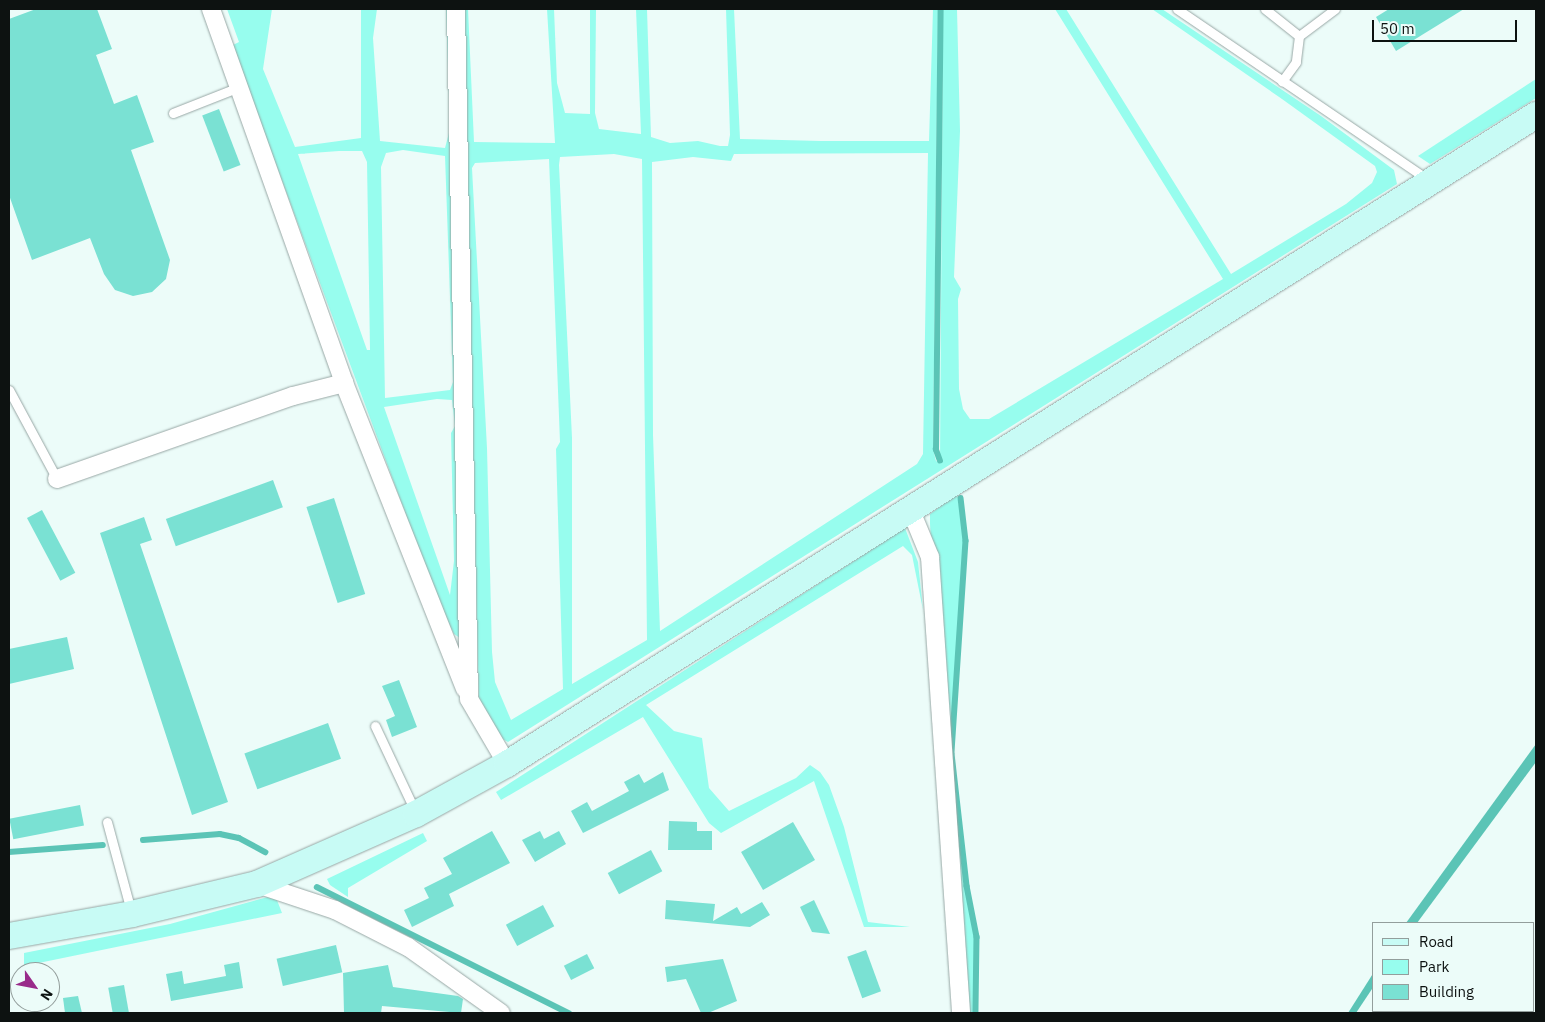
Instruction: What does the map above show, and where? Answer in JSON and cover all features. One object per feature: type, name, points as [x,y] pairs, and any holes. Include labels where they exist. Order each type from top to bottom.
[{"type":"main road","points":[[9,936],[132,914],[257,884],[416,814],[507,764],[911,511],[1536,115]]},
{"type":"street","points":[[211,9],[344,382],[469,699],[507,764]]},
{"type":"street","points":[[456,9],[469,699]]},
{"type":"street","points":[[57,478],[293,396],[344,382]]},
{"type":"street","points":[[911,511],[930,557],[961,1013]]},
{"type":"street","points":[[257,884],[335,910],[408,947],[500,1013]]},
{"type":"lane","points":[[1177,9],[1431,181]]},
{"type":"lane","points":[[1265,9],[1299,36]]},
{"type":"lane","points":[[1282,81],[1296,62],[1299,36],[1334,9]]},
{"type":"lane","points":[[173,114],[239,87]]},
{"type":"lane","points":[[9,390],[57,478]]},
{"type":"lane","points":[[375,726],[416,814]]},
{"type":"lane","points":[[107,822],[132,914]]},
{"type":"green space","points":[[227,9],[272,9],[263,69],[295,147],[361,138],[361,9],[377,9],[373,38],[380,141],[445,148],[450,129],[446,9],[451,9],[460,638],[454,634],[439,604],[258,116],[233,45],[239,42]],"holes":[[[403,150],[445,156],[453,382],[450,390],[385,398],[381,167],[386,153]],[[362,151],[367,162],[370,350],[367,350],[298,154]],[[437,399],[452,400],[455,426],[451,433],[454,561],[450,595],[384,407]]]},
{"type":"green space","points":[[461,9],[468,9],[474,142],[555,143],[547,9],[554,9],[557,83],[565,113],[590,114],[590,9],[596,9],[595,113],[599,129],[641,134],[636,9],[647,9],[651,137],[670,143],[698,141],[728,146],[730,135],[726,9],[734,9],[740,139],[929,141],[933,9],[938,9],[933,449],[936,461],[940,463],[943,9],[957,9],[960,131],[954,277],[961,289],[958,299],[959,389],[963,409],[970,419],[989,419],[1223,279],[1055,9],[1066,9],[1231,274],[1346,204],[1372,183],[1377,172],[1375,166],[1152,9],[1162,9],[1321,116],[1394,170],[1397,184],[508,742],[499,737],[479,702]],"holes":[[[928,153],[923,454],[917,464],[660,631],[653,435],[652,162],[693,157],[731,161],[734,154]],[[614,154],[642,159],[647,640],[572,684],[572,438],[560,157]],[[549,159],[560,442],[556,449],[563,689],[511,720],[495,682],[492,652],[487,448],[472,168],[475,163]]]},
{"type":"green space","points":[[1536,79],[1536,98],[1430,164],[1418,156]]},
{"type":"green space","points":[[957,494],[965,541],[951,755],[966,887],[976,937],[975,1013],[962,1013],[930,524],[930,514]]},
{"type":"green space","points":[[905,528],[918,562],[923,610],[912,555],[903,546],[646,705],[674,731],[702,738],[709,788],[729,811],[796,778],[810,765],[820,772],[829,785],[844,827],[868,922],[910,927],[864,927],[814,781],[721,833],[709,823],[643,717],[501,800],[496,792]]},
{"type":"green space","points":[[423,833],[427,841],[348,888],[348,897],[330,885],[327,879]]},
{"type":"green space","points":[[275,895],[282,913],[43,962],[24,962],[24,953],[170,924]]},
{"type":"shaded area","points":[[1536,744],[1536,762],[1418,922],[1407,922]]},
{"type":"shaded area","points":[[1372,975],[1372,989],[1356,1013],[1348,1013]]},
{"type":"building","points":[[36,9],[97,9],[112,49],[96,55],[114,104],[137,95],[154,142],[131,150],[170,260],[166,279],[152,292],[133,296],[115,290],[104,274],[90,238],[32,260],[9,195],[9,19]]},
{"type":"building","points":[[1389,9],[1464,9],[1396,51],[1376,17]]},
{"type":"building","points":[[219,109],[241,165],[224,171],[202,115]]},
{"type":"building","points":[[273,480],[283,507],[176,546],[166,519]]},
{"type":"building","points":[[334,498],[365,594],[338,603],[306,507]]},
{"type":"building","points":[[42,510],[75,573],[60,581],[27,518]]},
{"type":"building","points":[[144,517],[152,540],[140,544],[228,802],[192,815],[100,533]]},
{"type":"building","points":[[67,637],[74,669],[9,684],[9,649]]},
{"type":"building","points":[[399,680],[417,727],[392,737],[386,720],[395,716],[382,686]]},
{"type":"building","points":[[328,723],[341,759],[257,789],[244,753]]},
{"type":"building","points":[[663,772],[669,790],[583,833],[571,811],[587,802],[592,811],[629,791],[624,782],[639,774],[644,783]]},
{"type":"building","points":[[80,805],[84,826],[13,839],[9,819]]},
{"type":"building","points":[[669,821],[697,822],[697,831],[712,831],[712,850],[668,850]]},
{"type":"building","points":[[793,822],[815,860],[763,890],[741,852]]},
{"type":"building","points":[[492,831],[510,863],[449,894],[454,906],[412,927],[404,910],[429,898],[424,888],[452,874],[443,858]]},
{"type":"building","points":[[540,831],[544,839],[559,831],[566,844],[535,862],[522,840]]},
{"type":"building","points":[[651,850],[662,871],[619,894],[608,873]]},
{"type":"building","points":[[666,900],[715,904],[713,921],[737,907],[741,914],[762,902],[770,915],[750,927],[665,919]]},
{"type":"building","points":[[814,900],[830,934],[812,932],[800,907]]},
{"type":"building","points":[[543,905],[554,926],[517,946],[506,925]]},
{"type":"building","points":[[336,945],[342,972],[283,986],[277,959]]},
{"type":"building","points":[[866,950],[881,991],[862,998],[847,957]]},
{"type":"building","points":[[587,954],[594,968],[571,980],[564,966]]},
{"type":"building","points":[[723,959],[737,1001],[708,1013],[701,1013],[686,979],[667,982],[665,967]]},
{"type":"building","points":[[239,962],[243,988],[171,1001],[166,974],[182,971],[184,984],[226,976],[224,965]]},
{"type":"building","points":[[388,965],[393,987],[458,996],[463,999],[461,1013],[382,1006],[381,1013],[344,1013],[343,973]]},
{"type":"building","points":[[124,985],[129,1013],[113,1013],[108,988]]},
{"type":"building","points":[[78,996],[82,1013],[65,1013],[63,998]]},
{"type":"waterway","points":[[940,461],[936,450],[941,9]]},
{"type":"waterway","points":[[961,498],[966,541],[952,754],[967,886],[977,937],[976,1013]]},
{"type":"waterway","points":[[143,840],[220,834],[239,838],[265,852]]},
{"type":"waterway","points":[[9,852],[103,845]]},
{"type":"waterway","points":[[317,887],[569,1013]]}]
